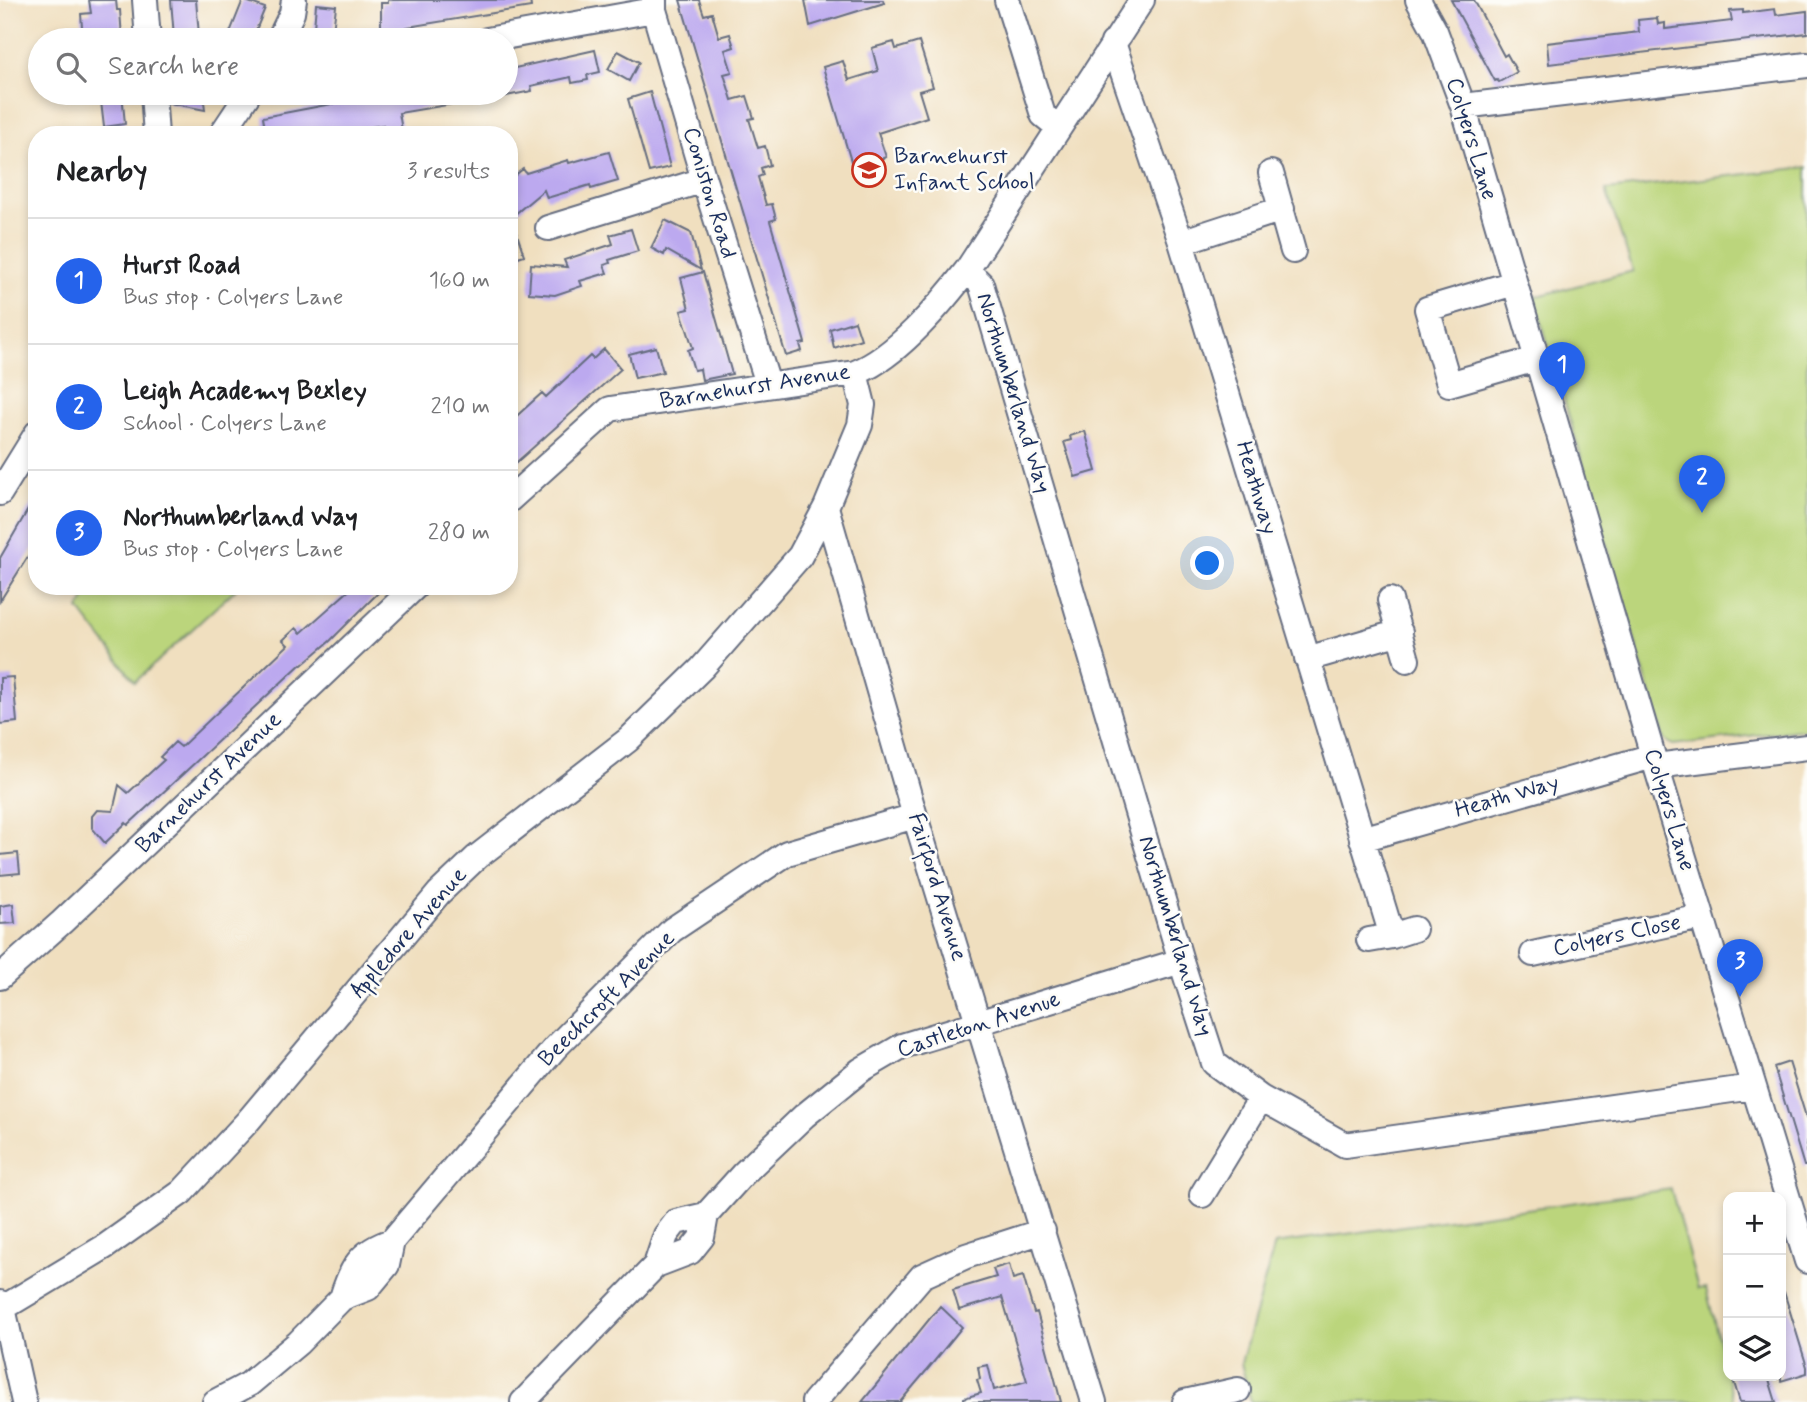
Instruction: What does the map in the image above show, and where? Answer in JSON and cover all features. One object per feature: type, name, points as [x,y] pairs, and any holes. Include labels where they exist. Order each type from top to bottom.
[{"type":"street","points":[[145,0],[147,28]]},
{"type":"street","points":[[285,28],[292,13],[294,0]]},
{"type":"street","points":[[1007,0],[1043,115],[1058,127]]},
{"type":"street","name":"Barnehurst Avenue","points":[[518,492],[610,409],[855,373],[871,367],[946,296],[967,270],[1142,0]]},
{"type":"street","name":"Colyers Lane","points":[[1418,0],[1452,72],[1463,106],[1654,761],[1807,1261]]},
{"type":"street","points":[[518,34],[654,5]]},
{"type":"street","name":"Coniston Road","points":[[654,5],[704,180],[768,384]]},
{"type":"street","name":"Heathway","points":[[1113,43],[1181,242],[1392,935]]},
{"type":"street","points":[[1463,106],[1807,65]]},
{"type":"street","points":[[154,105],[155,126]]},
{"type":"street","points":[[227,126],[240,105]]},
{"type":"street","points":[[1270,173],[1293,251]]},
{"type":"street","points":[[548,228],[704,180]]},
{"type":"street","points":[[1181,242],[1282,209]]},
{"type":"street","name":"Northumberland Way","points":[[967,270],[981,284],[1181,961],[1214,1063],[1262,1098],[1345,1145],[1753,1087]]},
{"type":"street","points":[[1514,283],[1427,309],[1449,384],[1536,359]]},
{"type":"street","points":[[826,507],[860,425],[863,405],[855,373]]},
{"type":"street","points":[[0,493],[28,448]]},
{"type":"street","name":"Fairford Avenue","points":[[826,507],[915,816],[1094,1402]]},
{"type":"street","name":"Appledore Avenue","points":[[1,1305],[106,1246],[182,1192],[248,1122],[439,893],[477,857],[628,740],[702,668],[800,556],[826,507]]},
{"type":"street","name":"Barnehurst Avenue","points":[[0,977],[82,903],[407,595]]},
{"type":"street","points":[[1391,600],[1407,660]]},
{"type":"street","points":[[1307,659],[1400,632]]},
{"type":"street","name":"Heath Way","points":[[1362,839],[1654,761],[1807,747]]},
{"type":"street","name":"Beechcroft Avenue","points":[[215,1402],[249,1384],[298,1343],[342,1298],[350,1271],[373,1247],[392,1241],[555,1048],[672,930],[787,853],[915,816]]},
{"type":"street","name":"Colyers Close","points":[[1533,954],[1701,917]]},
{"type":"street","name":"Castleton Avenue","points":[[523,1402],[656,1265],[666,1235],[676,1222],[706,1214],[743,1174],[804,1116],[861,1070],[902,1046],[1181,961]]},
{"type":"street","points":[[1202,1195],[1262,1098]]},
{"type":"street","points":[[814,1402],[922,1276],[966,1256],[1043,1231]]},
{"type":"street","points":[[1,1305],[24,1402]]},
{"type":"street","points":[[1185,1402],[1238,1390]]},
{"type":"green space","points":[[1807,167],[1807,729],[1673,745],[1664,740],[1534,297],[1633,271],[1606,190]]},
{"type":"green space","points":[[88,595],[229,595],[135,682],[79,609]]},
{"type":"green space","points":[[1671,1189],[1698,1289],[1706,1288],[1723,1357],[1723,1381],[1729,1381],[1734,1402],[1251,1402],[1241,1363],[1275,1244]]},
{"type":"building","points":[[89,0],[116,0],[121,28],[82,28],[81,14],[91,13]]},
{"type":"building","points":[[171,0],[196,0],[198,28],[173,28]]},
{"type":"building","points":[[243,0],[265,8],[257,28],[232,28]]},
{"type":"building","points":[[388,0],[530,0],[531,7],[407,28],[381,28],[381,3],[388,3]]},
{"type":"building","points":[[680,0],[699,0],[704,15],[712,13],[719,37],[730,34],[734,47],[725,50],[732,72],[724,74],[732,100],[747,96],[754,118],[749,119],[758,148],[765,146],[770,165],[761,168],[763,175],[758,177],[766,205],[772,204],[776,219],[770,221],[805,343],[800,344],[802,351],[786,356]]},
{"type":"building","points":[[805,0],[883,0],[884,3],[810,26]]},
{"type":"building","points":[[1451,0],[1474,0],[1504,56],[1507,54],[1517,72],[1499,82],[1495,81]]},
{"type":"building","points":[[316,4],[336,6],[333,28],[314,28]]},
{"type":"building","points":[[1775,9],[1776,15],[1807,11],[1807,33],[1549,64],[1547,43],[1639,32],[1638,20],[1657,18],[1658,24],[1665,23],[1665,29],[1732,21],[1730,11],[1743,10],[1743,13]]},
{"type":"building","points":[[894,42],[896,49],[919,42],[933,87],[919,91],[927,117],[878,133],[886,157],[853,168],[823,67],[843,61],[849,80],[878,71],[872,48]]},
{"type":"building","points":[[595,50],[600,72],[587,75],[588,80],[572,83],[571,77],[531,86],[532,91],[518,94],[518,67]]},
{"type":"building","points":[[618,51],[639,62],[629,81],[608,69]]},
{"type":"building","points":[[650,92],[670,167],[649,172],[628,99]]},
{"type":"building","points":[[101,105],[123,105],[125,124],[104,126]]},
{"type":"building","points":[[179,105],[204,105],[205,110]]},
{"type":"building","points":[[326,105],[447,105],[399,113],[401,126],[264,126],[263,117]]},
{"type":"building","points":[[609,152],[618,181],[591,189],[590,185],[547,198],[544,190],[518,212],[518,173],[523,169],[526,173],[568,160],[569,163]]},
{"type":"building","points":[[665,220],[691,233],[701,270],[666,250],[664,255],[651,248]]},
{"type":"building","points":[[631,229],[638,251],[609,260],[610,263],[604,265],[607,273],[580,281],[582,286],[555,295],[529,293],[531,264],[567,267],[564,260],[613,244],[610,235]]},
{"type":"building","points":[[518,237],[524,255],[518,257]]},
{"type":"building","points":[[703,272],[732,374],[702,380],[700,369],[694,370],[688,350],[693,348],[681,311],[689,309],[681,278]]},
{"type":"building","points":[[855,321],[861,339],[834,348],[830,329]]},
{"type":"building","points":[[656,347],[663,372],[635,378],[629,354]]},
{"type":"building","points":[[604,349],[621,369],[518,461],[518,415],[542,393],[546,397],[590,356],[593,359]]},
{"type":"building","points":[[1085,431],[1096,471],[1075,477],[1064,442],[1071,440],[1070,436]]},
{"type":"building","points":[[28,510],[28,556],[0,601],[0,558]]},
{"type":"building","points":[[344,595],[376,595],[330,641],[301,664],[128,825],[126,823],[105,843],[92,828],[92,816],[97,810],[113,811],[119,785],[128,793],[164,760],[160,757],[175,742],[181,747],[286,647],[288,645],[283,640],[296,628],[301,633]]},
{"type":"building","points":[[13,677],[17,722],[0,724],[0,678]]},
{"type":"building","points":[[18,853],[20,873],[0,875],[0,855]]},
{"type":"building","points":[[13,904],[15,923],[0,924],[0,906]]},
{"type":"building","points":[[1789,1062],[1807,1120],[1807,1166],[1804,1166],[1774,1067]]},
{"type":"building","points":[[1009,1264],[1013,1279],[1023,1276],[1034,1313],[1037,1312],[1061,1402],[964,1402],[964,1398],[981,1393],[977,1380],[980,1379],[978,1367],[988,1365],[994,1390],[1027,1381],[1002,1297],[959,1310],[953,1290],[996,1277],[993,1269]]},
{"type":"building","points":[[1786,1299],[1807,1367],[1807,1373],[1786,1379]]},
{"type":"building","points":[[940,1306],[962,1327],[932,1364],[900,1402],[862,1402]]},
{"type":"building","points":[[1734,1381],[1770,1381],[1776,1402],[1740,1402]]},
{"type":"place","name":"Barnehurst Infant School","points":[[869,170]]},
{"type":"place","name":"Hurst Road","points":[[1562,400]]},
{"type":"place","name":"Leigh Academy Bexley","points":[[1702,513]]},
{"type":"place","name":"Northumberland Way","points":[[1740,997]]}]
